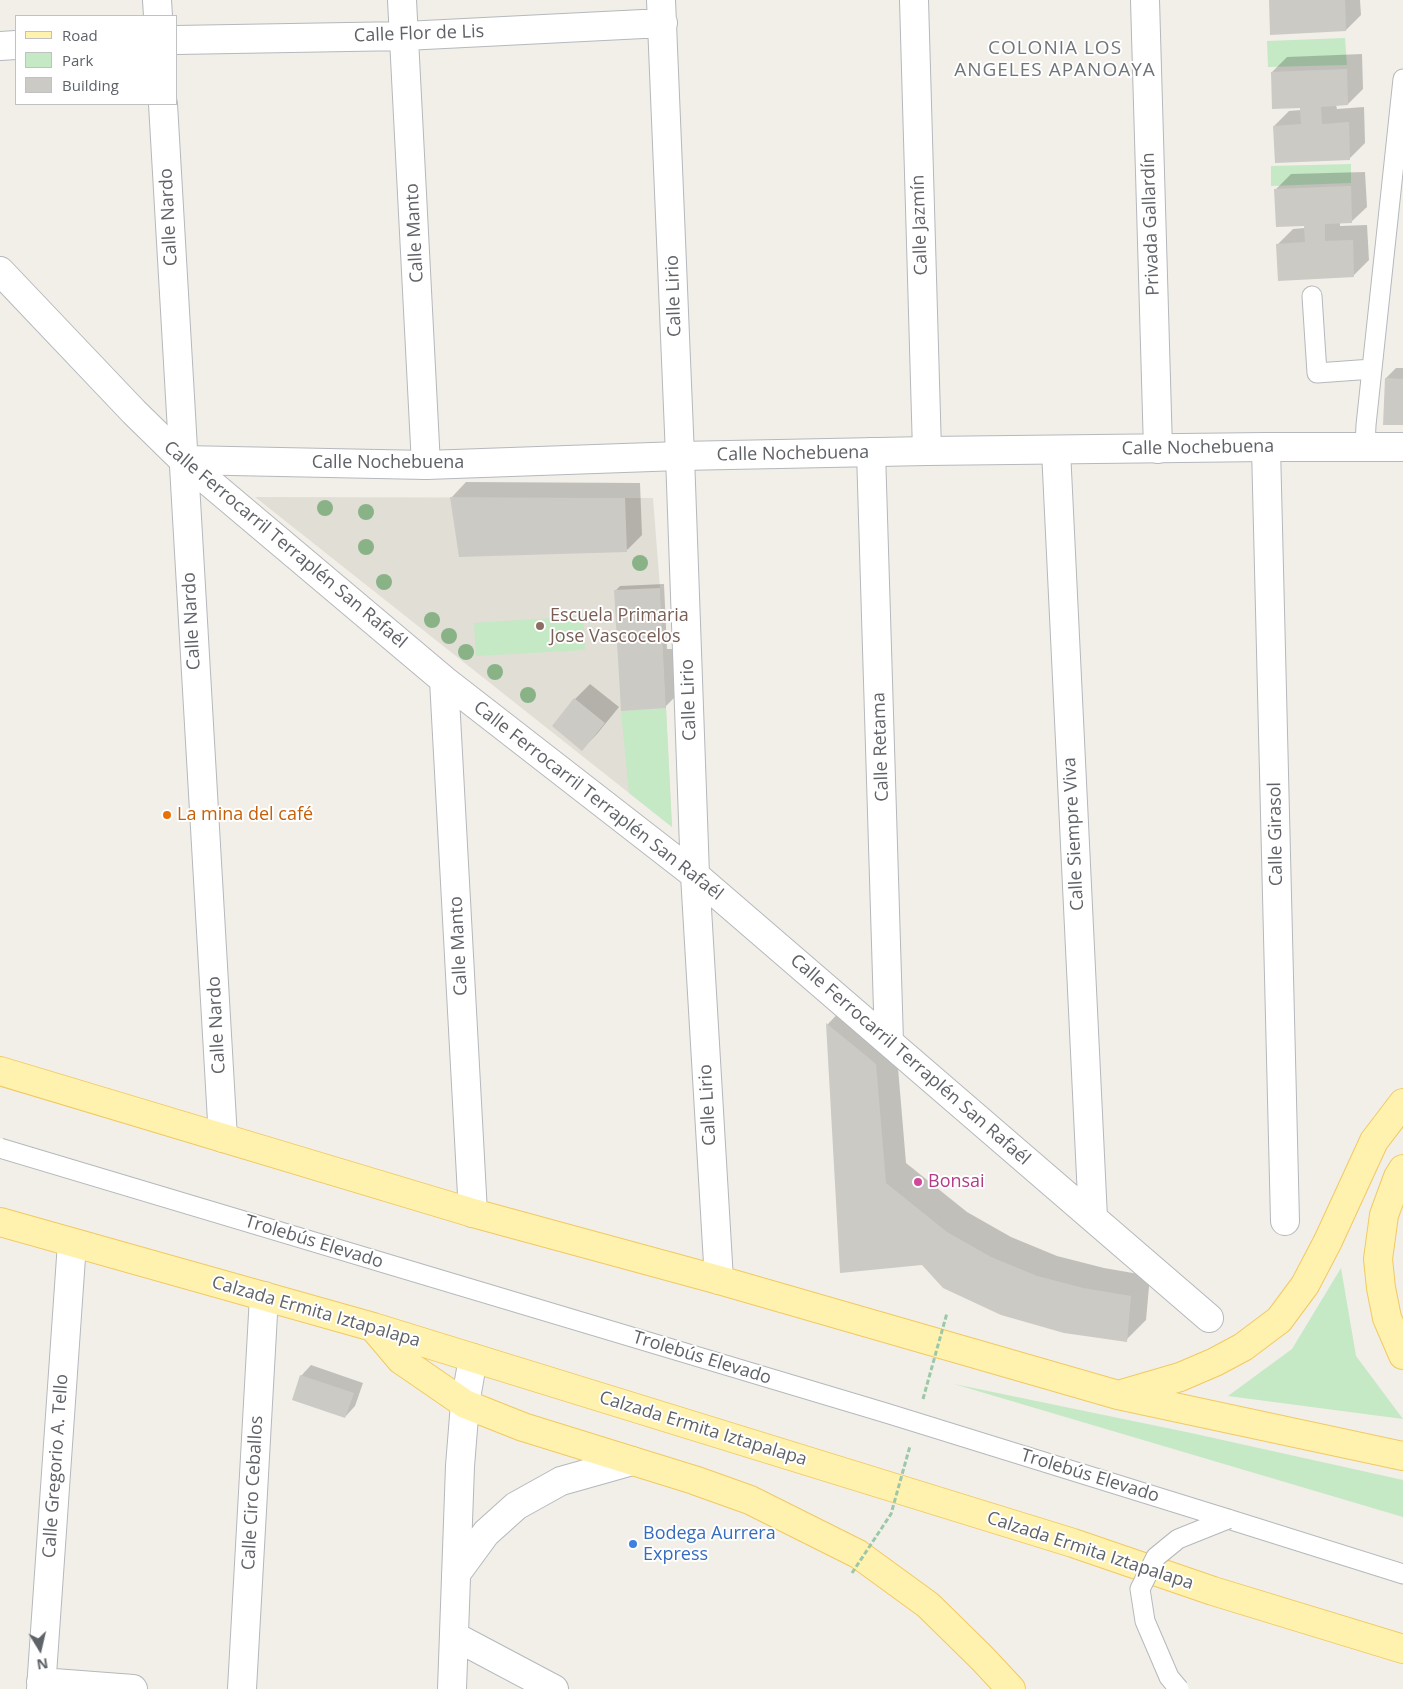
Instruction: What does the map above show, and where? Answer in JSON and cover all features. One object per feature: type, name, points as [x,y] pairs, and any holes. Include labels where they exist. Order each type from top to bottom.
[{"type":"main road","points":[[0,1070],[473,1213],[719,1280],[1118,1395],[1403,1456]]},
{"type":"main road","points":[[1118,1395],[1180,1377],[1215,1362],[1243,1347],[1279,1320],[1305,1285],[1328,1241],[1374,1141],[1403,1103]]},
{"type":"main road","points":[[1403,1169],[1398,1177],[1384,1215],[1378,1259],[1387,1318],[1403,1355]]},
{"type":"main road","name":"Calzada Ermita Iztapalapa","points":[[0,1222],[373,1327],[1064,1540],[1213,1591],[1403,1650]]},
{"type":"main road","points":[[373,1327],[401,1360],[465,1404],[523,1427],[694,1480],[750,1500],[858,1554],[928,1605],[982,1658],[1010,1689]]},
{"type":"street","points":[[157,0],[158,15]]},
{"type":"street","name":"Calle Manto","points":[[402,0],[426,465]]},
{"type":"street","name":"Calle Jazmín","points":[[914,0],[927,451]]},
{"type":"street","name":"Privada Gallardín","points":[[1145,0],[1158,449]]},
{"type":"street","name":"Calle Flor de Lis","points":[[178,40],[405,36],[662,12]]},
{"type":"street","name":"Calle Lirio","points":[[662,12],[695,875],[719,1280]]},
{"type":"street","points":[[0,46],[15,45]]},
{"type":"street","name":"Calle Nardo","points":[[163,105],[223,1138]]},
{"type":"street","name":"Calle Ferrocarril Terraplén San Rafaél","points":[[0,272],[134,412],[183,460],[444,680],[695,875],[1209,1318]]},
{"type":"street","name":"Calle Girasol","points":[[1266,447],[1285,1221]]},
{"type":"street","name":"Calle Nochebuena","points":[[183,460],[426,465],[680,456],[871,452],[1403,447]]},
{"type":"street","name":"Calle Siempre Viva","points":[[1056,450],[1093,1218]]},
{"type":"street","name":"Calle Retama","points":[[871,452],[889,1042]]},
{"type":"street","name":"Calle Manto","points":[[444,680],[473,1213]]},
{"type":"street","name":"Calle Gregorio A. Tello","points":[[41,1686],[72,1243]]},
{"type":"street","name":"Calle Ciro Ceballos","points":[[242,1689],[264,1296]]},
{"type":"street","points":[[452,1689],[465,1404],[473,1358]]},
{"type":"street","points":[[456,1574],[486,1533],[516,1506],[561,1481],[632,1461]]},
{"type":"street","points":[[454,1636],[554,1689]]},
{"type":"street","points":[[41,1686],[133,1689]]},
{"type":"lane","points":[[1365,447],[1403,79]]},
{"type":"lane","points":[[1312,296],[1317,373],[1372,369]]},
{"type":"lane","name":"Trolebús Elevado","points":[[0,1148],[858,1405],[1228,1518],[1403,1574]]},
{"type":"lane","points":[[1179,1689],[1169,1677],[1145,1621],[1140,1589],[1156,1557],[1178,1538],[1228,1518]]},
{"type":"shaded area","name":"Escuela Primaria Jose Vascocelos","points":[[255,497],[653,498],[660,588],[672,827]]},
{"type":"green space","points":[[1345,38],[1347,65],[1268,67],[1267,41]]},
{"type":"green space","points":[[1351,164],[1351,183],[1271,186],[1271,166]]},
{"type":"green space","points":[[583,616],[585,650],[476,656],[474,623]]},
{"type":"green space","points":[[666,708],[672,827],[629,793],[621,711]]},
{"type":"green space","points":[[1341,1268],[1356,1356],[1403,1419],[1228,1396],[1292,1349]]},
{"type":"green space","points":[[954,1384],[1191,1433],[1403,1480],[1403,1517]]},
{"type":"building","points":[[1269,0],[1345,0],[1346,31],[1270,35]]},
{"type":"building","points":[[1347,69],[1348,105],[1321,107],[1322,124],[1349,122],[1350,160],[1275,163],[1273,126],[1301,124],[1300,108],[1272,109],[1271,72]]},
{"type":"building","points":[[1351,186],[1352,223],[1325,224],[1325,241],[1353,240],[1354,277],[1278,281],[1276,244],[1305,242],[1304,226],[1276,227],[1274,189]]},
{"type":"building","points":[[1385,378],[1403,379],[1403,425],[1383,425]]},
{"type":"building","points":[[450,497],[625,498],[627,552],[459,557]]},
{"type":"building","points":[[660,588],[666,708],[621,711],[614,590]]},
{"type":"building","points":[[574,698],[605,723],[582,751],[552,726]]},
{"type":"building","points":[[826,1023],[876,1064],[886,1183],[947,1232],[991,1257],[1037,1276],[1083,1288],[1131,1296],[1127,1342],[1064,1333],[1001,1315],[943,1288],[922,1265],[840,1273]]},
{"type":"building","points":[[300,1375],[354,1393],[345,1418],[292,1400]]},
{"type":"place","name":"Escuela Primaria Jose Vascocelos","points":[[540,626]]},
{"type":"place","name":"La mina del café","points":[[167,815]]},
{"type":"place","name":"Bonsai","points":[[918,1182]]},
{"type":"place","name":"Bodega Aurrera Express","points":[[633,1544]]},
{"type":"district","name":"COLONIA LOS ANGELES APANOAYA","points":[[1055,60]]}]
